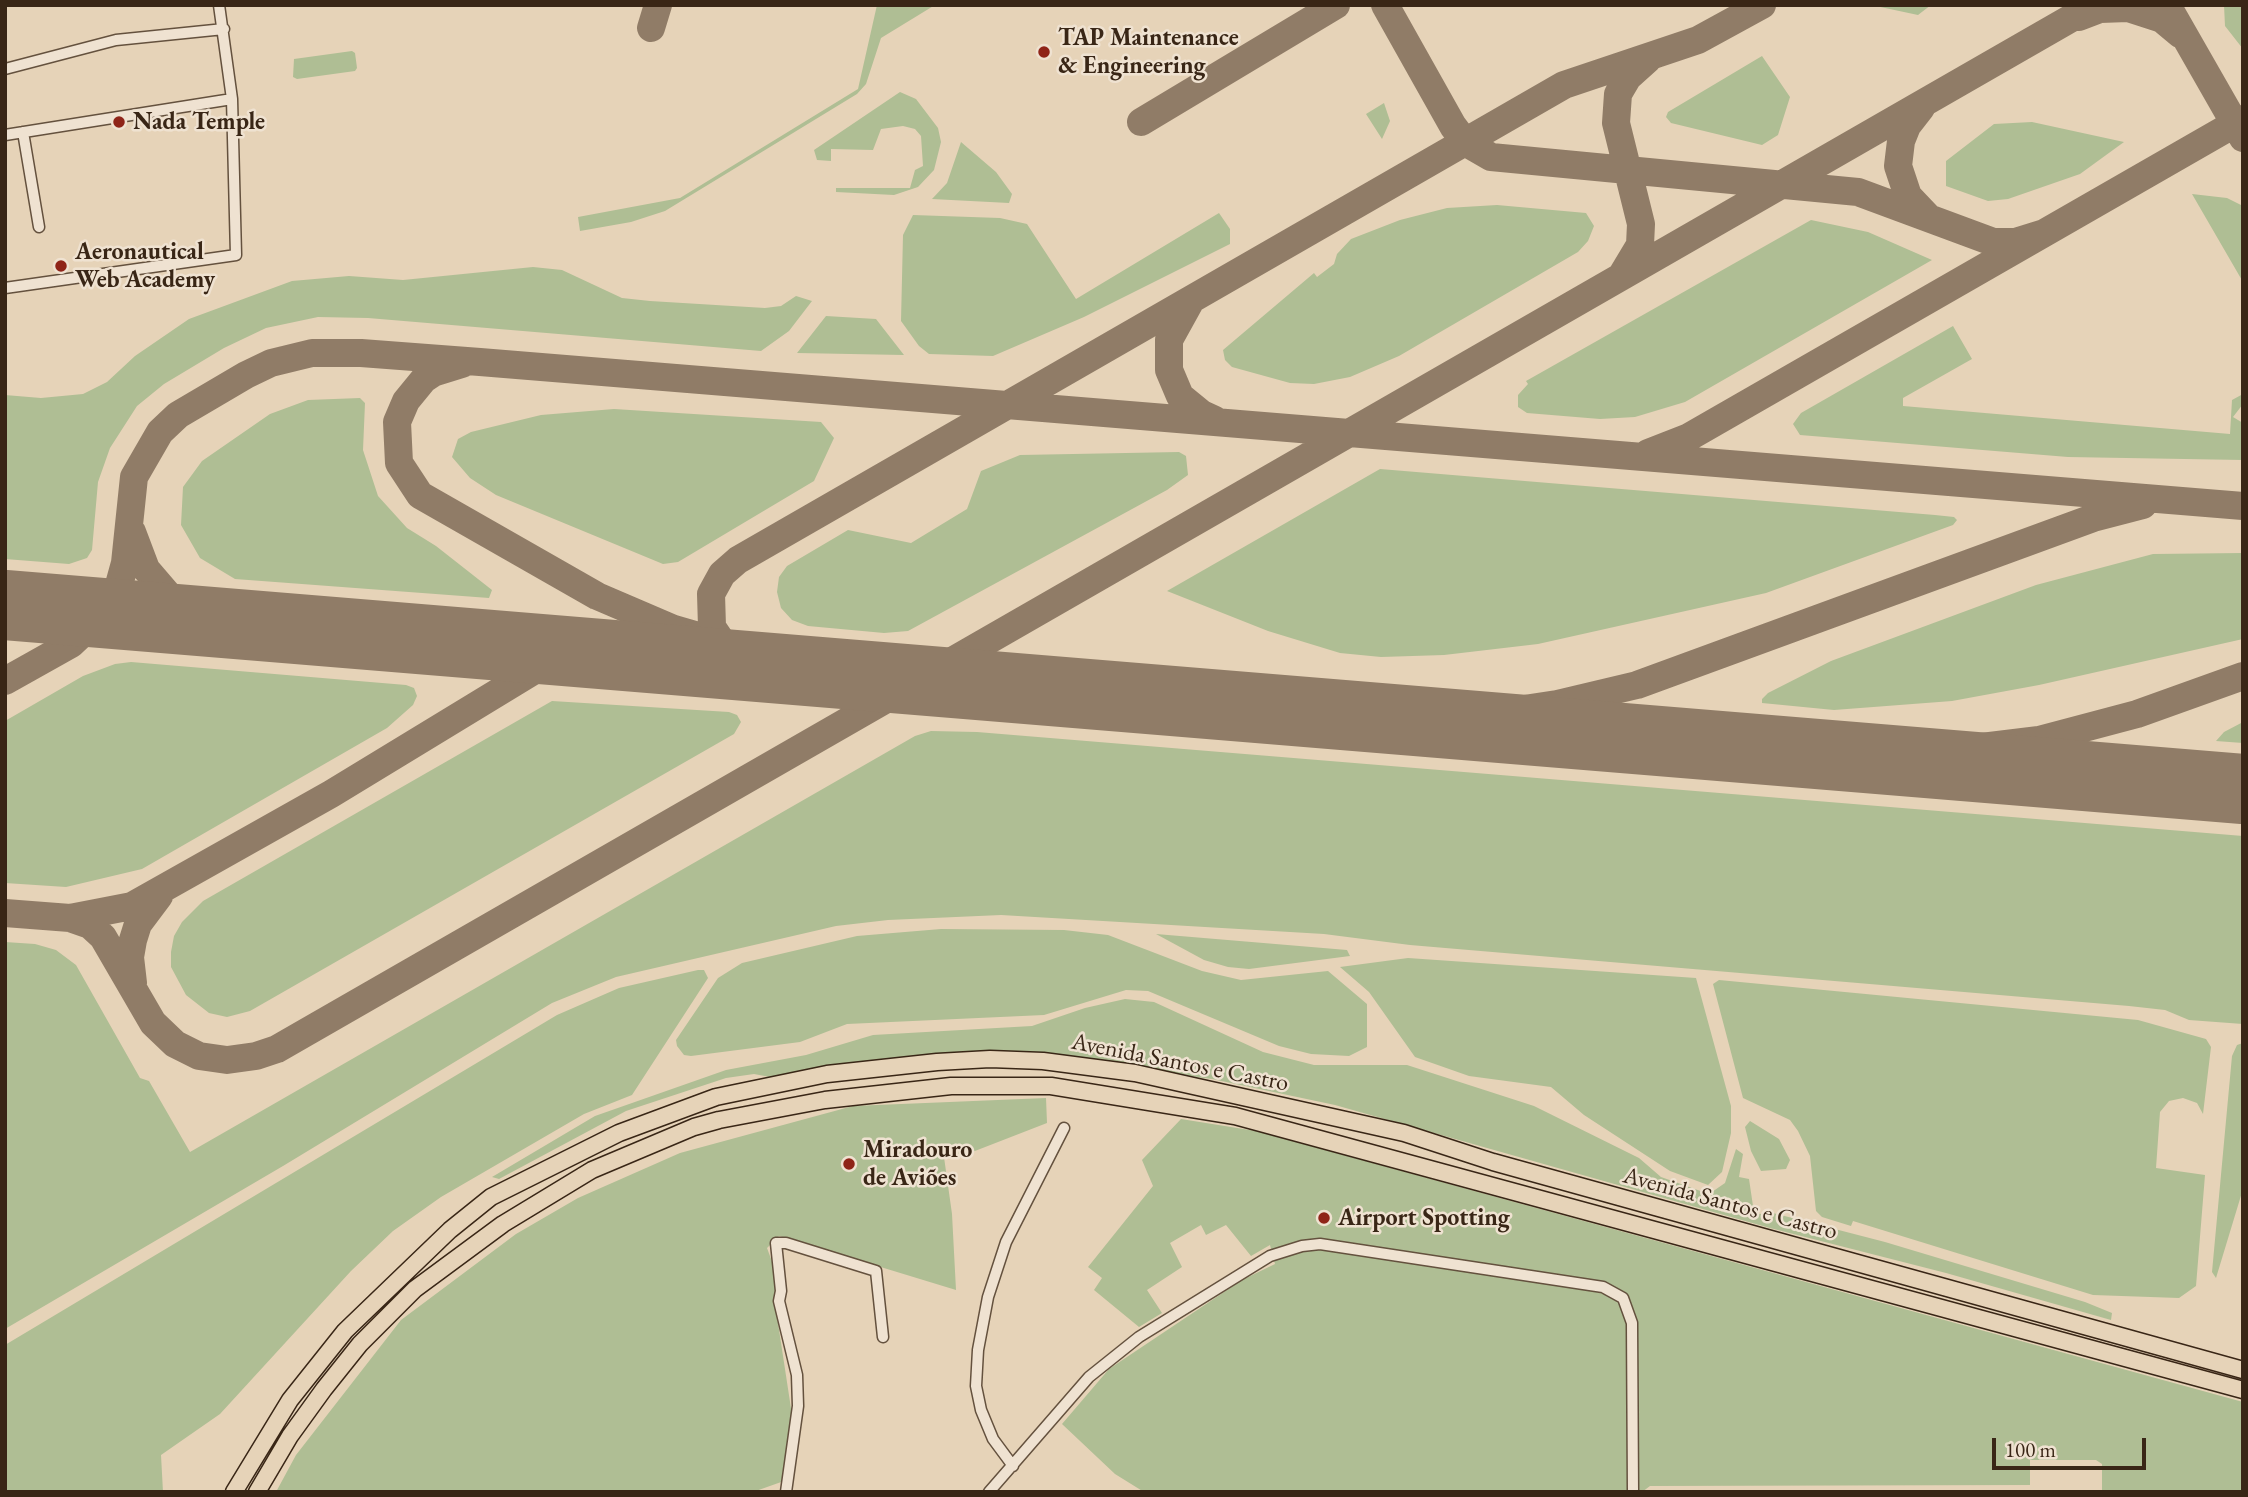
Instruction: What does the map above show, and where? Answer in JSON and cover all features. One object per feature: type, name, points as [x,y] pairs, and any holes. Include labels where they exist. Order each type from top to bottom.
[{"type":"main road","name":"Avenida Santos e Castro","points":[[234,1492],[290,1400],[345,1331],[450,1230],[491,1198],[619,1133],[716,1097],[827,1074],[990,1059],[1043,1061],[1135,1073],[1404,1133],[1493,1162],[2243,1370]]},
{"type":"main road","name":"Avenida Santos e Castro","points":[[257,1492],[306,1412],[341,1366],[415,1289],[503,1224],[592,1170],[694,1127],[719,1120],[837,1098],[995,1083],[1051,1086],[1115,1094],[1235,1116],[2243,1390]]},
{"type":"street","points":[[5,288],[236,255],[232,99],[219,5]]},
{"type":"street","points":[[5,69],[116,40],[224,29]]},
{"type":"street","points":[[5,135],[232,99]]},
{"type":"street","points":[[23,132],[39,227]]},
{"type":"street","points":[[1013,1466],[993,1439],[981,1410],[976,1386],[978,1350],[988,1297],[1006,1242],[1063,1128]]},
{"type":"street","points":[[786,1492],[798,1406],[797,1375],[779,1301],[781,1291],[776,1243],[876,1270],[883,1337]]},
{"type":"street","points":[[989,1492],[1072,1396],[1106,1363],[1161,1322],[1239,1273],[1286,1250],[1320,1244],[1614,1291],[1623,1298],[1632,1322],[1633,1492]]},
{"type":"green space","points":[[877,5],[935,5],[881,38],[866,84],[857,94],[665,211],[631,222],[580,231],[578,217],[680,198],[858,89]]},
{"type":"green space","points":[[1871,5],[1931,5],[1918,15]]},
{"type":"green space","points":[[2224,5],[2243,5],[2243,49],[2225,26]]},
{"type":"green space","points":[[352,51],[355,53],[355,71],[297,79],[293,77],[294,59]]},
{"type":"green space","points":[[1762,56],[1790,97],[1778,135],[1762,145],[1671,123],[1666,117],[1668,112]]},
{"type":"green space","points":[[900,92],[916,99],[938,128],[941,142],[934,170],[918,187],[894,195],[836,192],[836,188],[910,188],[915,170],[923,166],[921,136],[915,129],[903,126],[881,129],[873,150],[831,149],[831,161],[817,160],[814,150]]},
{"type":"green space","points":[[1384,103],[1390,121],[1382,139],[1366,114]]},
{"type":"green space","points":[[2032,122],[2124,142],[2080,174],[2008,199],[1988,201],[1946,186],[1946,161],[1994,124]]},
{"type":"green space","points":[[961,142],[996,172],[1012,194],[1009,203],[932,199],[947,183]]},
{"type":"green space","points":[[2192,194],[2227,198],[2243,206],[2243,282]]},
{"type":"green space","points":[[1497,205],[1586,213],[1594,226],[1588,241],[1578,252],[1399,356],[1350,377],[1314,384],[1290,383],[1232,367],[1225,360],[1223,350],[1314,273],[1317,277],[1334,264],[1337,254],[1351,239],[1400,220],[1447,208]]},
{"type":"green space","points":[[1219,213],[1230,229],[1230,244],[1084,317],[993,356],[929,354],[919,346],[901,321],[903,235],[913,215],[1000,218],[1027,224],[1076,299]]},
{"type":"green space","points":[[1811,220],[1868,232],[1932,260],[1685,402],[1635,417],[1600,419],[1527,413],[1518,407],[1518,395],[1528,384],[1526,381]]},
{"type":"green space","points":[[533,267],[562,270],[622,298],[765,308],[781,306],[796,296],[812,301],[789,331],[761,351],[368,318],[318,317],[266,328],[224,348],[164,384],[137,406],[110,448],[98,482],[92,550],[87,558],[69,564],[5,559],[5,395],[41,398],[83,394],[107,382],[135,356],[189,319],[292,281],[349,276],[403,280]]},
{"type":"green space","points":[[826,316],[876,319],[904,355],[797,353]]},
{"type":"green space","points":[[1953,326],[1972,359],[1903,398],[1903,406],[2230,434],[2232,400],[2243,394],[2243,404],[2233,417],[2243,423],[2243,460],[2068,457],[1800,435],[1793,424],[1801,413]]},
{"type":"green space","points":[[360,398],[365,403],[363,450],[378,496],[407,528],[436,546],[492,590],[489,598],[235,579],[200,558],[181,525],[183,487],[202,461],[270,414],[308,400]]},
{"type":"green space","points":[[614,409],[821,422],[834,438],[814,481],[678,562],[663,564],[496,495],[470,478],[452,457],[458,439],[471,432],[541,415]]},
{"type":"green space","points":[[1179,452],[1186,456],[1188,475],[1167,490],[908,631],[884,633],[808,626],[792,620],[781,608],[777,592],[779,577],[787,566],[848,530],[911,543],[967,509],[981,471],[1020,455]]},
{"type":"green space","points":[[1380,469],[1935,515],[1954,517],[1957,520],[1953,525],[1766,593],[1538,644],[1444,655],[1381,657],[1340,653],[1268,631],[1167,591]]},
{"type":"green space","points":[[2243,553],[2243,639],[2039,685],[1952,701],[1834,710],[1762,703],[1768,693],[1831,661],[2036,585],[2153,554]]},
{"type":"green space","points":[[131,662],[406,685],[414,688],[417,696],[413,705],[387,728],[142,869],[66,887],[5,883],[5,721],[83,676],[115,664]]},
{"type":"green space","points":[[552,701],[729,712],[737,715],[741,722],[734,734],[250,1011],[227,1017],[209,1013],[186,995],[171,967],[171,952],[174,936],[182,922],[203,901]]},
{"type":"green space","points":[[2243,722],[2243,743],[2216,741],[2224,732]]},
{"type":"green space","points":[[931,731],[977,732],[2243,836],[2243,1024],[2189,1020],[2165,1010],[2129,1006],[1410,945],[1324,934],[1001,915],[888,920],[836,926],[616,977],[552,1003],[283,1166],[5,1329],[5,942],[35,944],[56,950],[76,965],[140,1078],[149,1081],[190,1152],[915,736]]},
{"type":"green space","points":[[941,929],[1064,930],[1108,935],[1202,971],[1241,980],[1328,971],[1367,1004],[1367,1047],[1349,1056],[1311,1054],[1279,1046],[1148,991],[1126,990],[1044,1015],[847,1024],[800,1042],[691,1056],[684,1055],[677,1046],[676,1040],[718,978],[742,963],[857,936]]},
{"type":"green space","points":[[1156,934],[1347,950],[1350,956],[1249,969],[1228,967],[1204,960]]},
{"type":"green space","points":[[1408,958],[1696,978],[1731,1106],[1731,1133],[1722,1172],[1708,1185],[1670,1171],[1584,1115],[1551,1087],[1469,1076],[1415,1057],[1369,992],[1340,967]]},
{"type":"green space","points":[[704,970],[708,978],[632,1095],[584,1114],[441,1197],[393,1231],[351,1271],[220,1414],[161,1455],[163,1492],[5,1492],[5,1345],[557,1015],[619,988]]},
{"type":"green space","points":[[1719,980],[2138,1020],[2206,1039],[2211,1047],[2203,1114],[2197,1103],[2183,1098],[2169,1101],[2160,1112],[2156,1168],[2205,1175],[2196,1286],[2179,1298],[2093,1295],[1853,1221],[1851,1226],[1822,1217],[1816,1211],[1810,1156],[1798,1131],[1790,1120],[1743,1098],[1713,984]]},
{"type":"green space","points":[[1125,999],[1154,1002],[1263,1052],[1314,1065],[1407,1065],[1534,1106],[1639,1158],[1661,1177],[1709,1194],[1725,1183],[1736,1149],[1743,1154],[1739,1177],[1749,1179],[1753,1206],[1759,1214],[1773,1213],[1885,1242],[2085,1302],[2112,1313],[2111,1320],[1946,1273],[1770,1228],[1335,1105],[1212,1079],[1113,1066],[874,1062],[770,1077],[754,1074],[726,1078],[626,1111],[499,1179],[492,1177],[595,1116],[726,1070],[806,1055],[873,1035],[1032,1026],[1085,1008]]},
{"type":"green space","points":[[2243,1043],[2243,1189],[2216,1278],[2212,1272],[2232,1056],[2237,1045]]},
{"type":"green space","points":[[1046,1098],[1047,1123],[962,1156],[943,1150],[952,1214],[956,1290],[779,1236],[767,1248],[774,1267],[776,1310],[792,1415],[784,1481],[753,1492],[276,1492],[296,1455],[401,1320],[516,1234],[578,1198],[680,1153],[853,1106]]},
{"type":"green space","points":[[1181,1119],[1256,1131],[2243,1402],[2243,1492],[2102,1492],[2102,1464],[2096,1460],[2030,1460],[2030,1485],[1650,1486],[1642,1492],[1144,1492],[1115,1474],[1062,1424],[1109,1369],[1242,1280],[1275,1264],[1270,1245],[1251,1256],[1226,1225],[1206,1235],[1201,1225],[1170,1243],[1182,1267],[1147,1290],[1162,1313],[1139,1327],[1094,1290],[1102,1278],[1088,1267],[1153,1186],[1142,1160]]},
{"type":"green space","points":[[1750,1121],[1779,1139],[1790,1160],[1786,1169],[1761,1171],[1751,1151],[1745,1127]]},
{"type":"taxiway","points":[[651,28],[658,5]]},
{"type":"taxiway","points":[[1141,122],[1336,5]]},
{"type":"taxiway","points":[[1385,5],[1453,126],[1465,142],[1491,157],[1858,192],[1993,242],[2015,242],[2044,233]]},
{"type":"taxiway","points":[[763,667],[731,655],[712,627],[711,594],[722,574],[738,560],[1564,85],[1698,40],[1762,5]]},
{"type":"taxiway","points":[[70,918],[90,925],[103,937],[153,1023],[175,1044],[199,1056],[227,1060],[256,1056],[277,1049],[2094,5]]},
{"type":"taxiway","points":[[2167,5],[2243,138]]},
{"type":"taxiway","points":[[2079,17],[2100,9],[2128,8],[2162,19],[2180,34]]},
{"type":"taxiway","points":[[1622,275],[1640,245],[1641,224],[1616,123],[1618,94],[1628,77],[1648,59]]},
{"type":"taxiway","points":[[1921,108],[1907,126],[1901,141],[1898,166],[1908,196],[1927,216]]},
{"type":"taxiway","points":[[1648,453],[1689,437],[2243,119]]},
{"type":"taxiway","points":[[1190,302],[1169,340],[1169,370],[1180,396],[1202,414],[1215,420]]},
{"type":"taxiway","points":[[5,681],[71,644],[104,613],[117,592],[125,563],[134,477],[160,432],[178,415],[246,375],[271,363],[312,353],[361,353],[480,362],[2243,506]]},
{"type":"taxiway","points":[[462,364],[433,373],[424,379],[406,401],[397,422],[399,463],[420,495],[597,596],[674,629],[798,665],[856,675]]},
{"type":"taxiway","points":[[1394,719],[1491,714],[1557,704],[1637,685],[2093,518],[2143,505]]},
{"type":"taxiway","points":[[132,532],[146,569],[170,597],[191,611],[220,622]]},
{"type":"taxiway","points":[[5,913],[70,918],[132,906],[331,794],[566,651]]},
{"type":"taxiway","points":[[1805,753],[1924,754],[2039,740],[2137,714],[2243,676]]},
{"type":"taxiway","points":[[133,983],[130,957],[133,940],[138,924],[159,896]]},
{"type":"runway","points":[[5,605],[2243,789]]},
{"type":"place","name":"TAP Maintenance & Engineering","points":[[1044,52]]},
{"type":"place","name":"Nada Temple","points":[[119,122]]},
{"type":"place","name":"Aeronautical Web Academy","points":[[61,266]]},
{"type":"place","name":"Miradouro de Aviões","points":[[849,1164]]},
{"type":"place","name":"Airport Spotting","points":[[1324,1218]]}]
